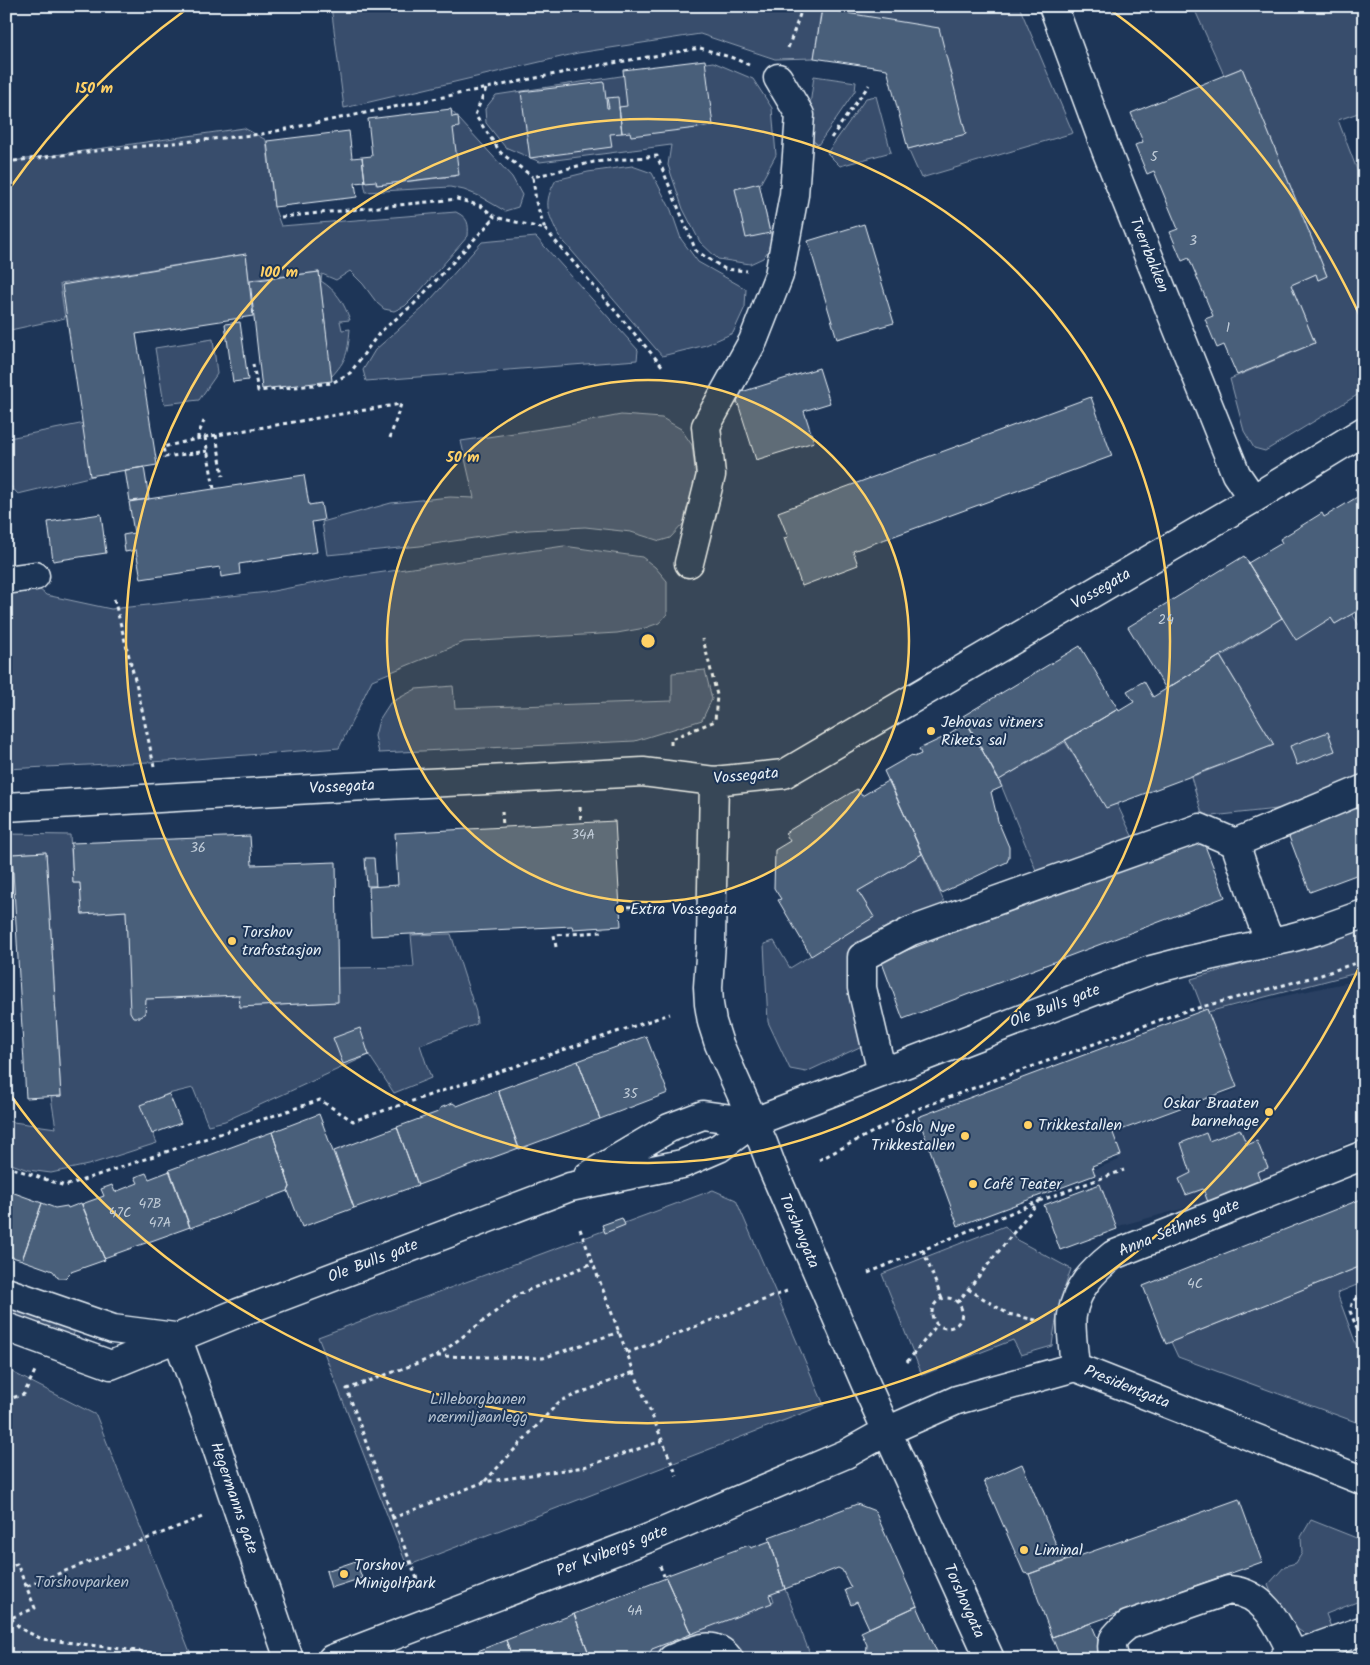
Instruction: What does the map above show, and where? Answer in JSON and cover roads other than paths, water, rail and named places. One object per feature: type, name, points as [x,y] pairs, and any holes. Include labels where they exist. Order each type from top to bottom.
[{"type":"street","name":"Tverrbakken","points":[[1053,6],[1106,150],[1236,474],[1253,499]]},
{"type":"street","points":[[689,563],[711,475],[706,426],[753,341],[779,275],[794,196],[800,115],[778,78]]},
{"type":"street","name":"Vossegata","points":[[6,807],[643,772],[714,781],[784,774],[1253,499],[1364,431]]},
{"type":"street","points":[[6,580],[36,576]]},
{"type":"street","name":"Torshovgata","points":[[714,781],[711,942],[708,987],[712,1022],[719,1044],[867,1388],[990,1659]]},
{"type":"street","points":[[1234,844],[1364,789]]},
{"type":"street","points":[[882,1073],[862,988],[862,958],[911,931],[1200,828],[1234,844],[1270,943]]},
{"type":"street","name":"Ole Bulls gate","points":[[6,1327],[111,1365],[177,1337],[570,1187],[682,1164],[719,1148],[754,1122],[1151,970],[1186,960],[1270,943],[1319,930],[1364,914]]},
{"type":"street","name":"Ole Bulls gate","points":[[570,1187],[669,1128],[691,1119],[703,1115],[754,1122]]},
{"type":"street","name":"Anna Sethnes gate","points":[[1075,1366],[1071,1316],[1081,1286],[1095,1269],[1113,1255],[1364,1155]]},
{"type":"street","points":[[6,1292],[112,1329],[177,1337]]},
{"type":"street","name":"Hegermanns gate","points":[[177,1337],[289,1659]]},
{"type":"street","name":"Presidentgata","points":[[887,1432],[957,1400],[1075,1366],[1364,1481]]},
{"type":"street","name":"Per Kvibergs gate","points":[[332,1659],[649,1538],[846,1454],[887,1432]]},
{"type":"street","points":[[1115,1659],[1111,1642],[1128,1625],[1229,1590],[1241,1591],[1252,1597],[1274,1617],[1288,1657],[1364,1630]]},
{"type":"street","points":[[672,1659],[711,1646],[725,1653],[730,1659]]},
{"type":"place","name":"Jehovas vitners Rikets sal","points":[[931,731]]},
{"type":"place","name":"Extra Vossegata","points":[[620,909]]},
{"type":"place","name":"Torshov trafostasjon","points":[[232,941]]},
{"type":"place","name":"Oskar Braaten barnehage","points":[[1269,1112]]},
{"type":"place","name":"Trikkestallen","points":[[1028,1125]]},
{"type":"place","name":"Oslo Nye Trikkestallen","points":[[965,1136]]},
{"type":"place","name":"Café Teater","points":[[973,1184]]},
{"type":"place","name":"Liminal","points":[[1024,1550]]},
{"type":"place","name":"Torshov Minigolfpark","points":[[344,1574]]},
{"type":"park label","name":"Lilleborgbanen nærmiljøanlegg","points":[[478,1408]]},
{"type":"park label","name":"Torshovparken","points":[[82,1582]]}]
